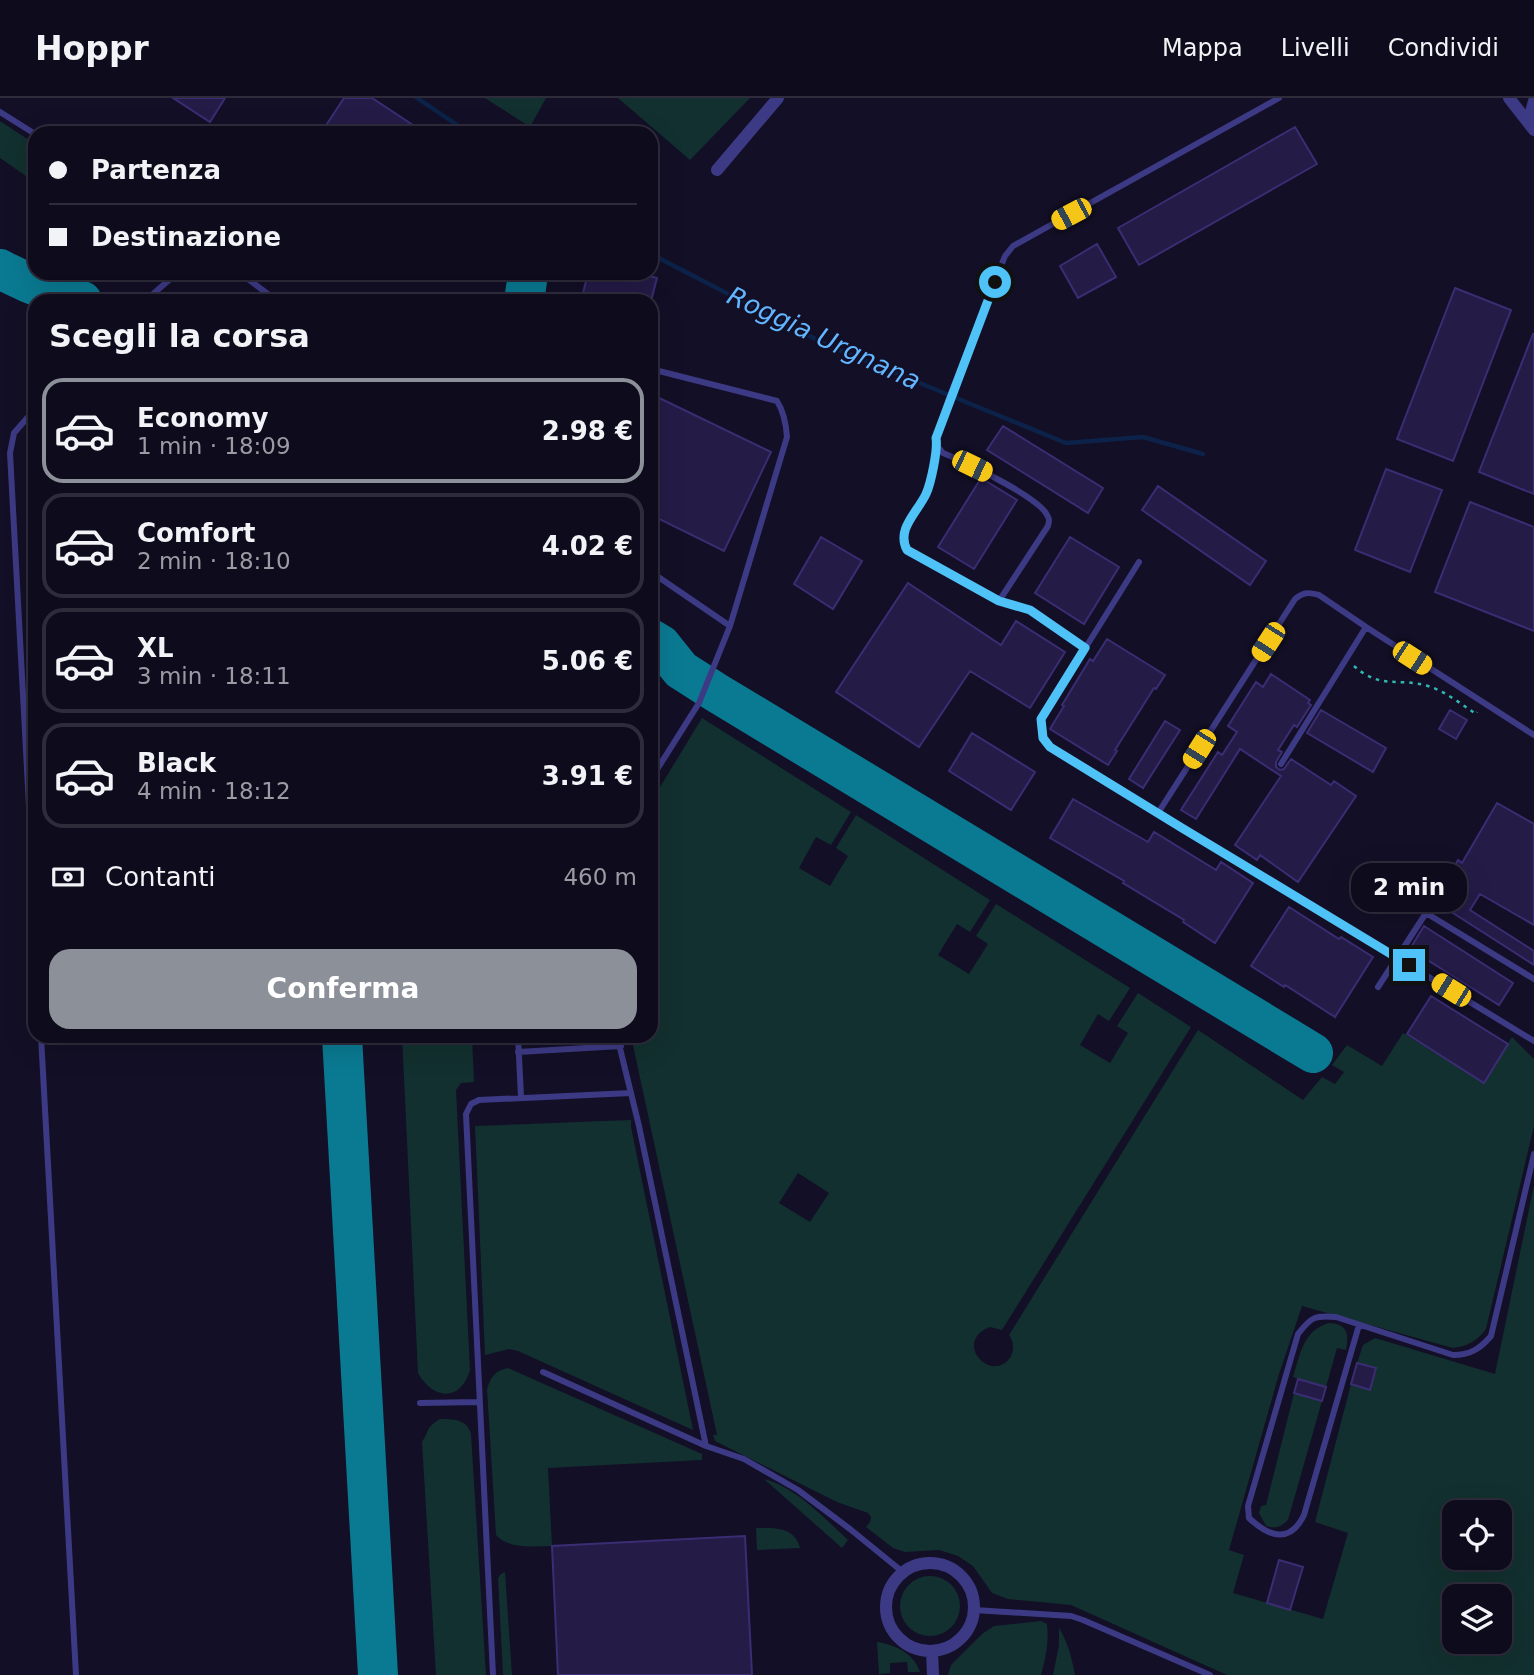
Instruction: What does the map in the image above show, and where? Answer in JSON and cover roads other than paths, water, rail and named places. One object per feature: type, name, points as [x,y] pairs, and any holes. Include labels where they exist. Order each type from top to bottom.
[{"type":"street","points":[[718,170],[778,98]]},
{"type":"street","points":[[1509,98],[1534,129]]},
{"type":"street","points":[[1518,110],[1526,111],[1534,101]]},
{"type":"street","points":[[1534,101],[1531,112],[1534,129]]},
{"type":"street","points":[[932,1564],[959,1574],[971,1591],[974,1610],[969,1628],[957,1642],[941,1650],[922,1650],[904,1642],[891,1626],[888,1597],[891,1588],[912,1567],[932,1564]]},
{"type":"street","points":[[932,1651],[933,1675]]},
{"type":"lane","points":[[1085,648],[1030,610],[999,601],[907,550],[903,542],[905,527],[926,493],[937,446],[936,438],[949,398],[1005,256],[1013,246],[1279,98]]},
{"type":"lane","points":[[0,113],[28,130]]},
{"type":"lane","points":[[153,294],[169,280]]},
{"type":"lane","points":[[249,280],[268,294]]},
{"type":"lane","points":[[658,371],[777,401],[783,411],[787,436],[730,626],[699,703],[658,768]]},
{"type":"lane","points":[[28,417],[13,433],[10,453],[28,788]]},
{"type":"lane","points":[[937,446],[943,453],[992,476],[1028,498],[1048,516],[1048,526],[999,601]]},
{"type":"lane","points":[[1139,562],[1041,719],[1043,738],[1050,747],[1534,1041]]},
{"type":"lane","points":[[658,577],[730,626]]},
{"type":"lane","points":[[1158,813],[1295,599],[1303,593],[1319,595],[1534,735]]},
{"type":"lane","points":[[1281,764],[1366,627]]},
{"type":"lane","points":[[1378,987],[1426,912],[1534,979]]},
{"type":"lane","points":[[41,1043],[76,1675]]},
{"type":"lane","points":[[518,1043],[521,1097]]},
{"type":"lane","points":[[620,1043],[706,1446]]},
{"type":"lane","points":[[518,1052],[621,1046]]},
{"type":"lane","points":[[493,1675],[466,1114],[471,1104],[479,1100],[631,1093]]},
{"type":"lane","points":[[1359,1325],[1299,1526],[1290,1533],[1277,1534],[1259,1527],[1249,1518],[1248,1506],[1298,1334],[1313,1317],[1324,1316],[1336,1317],[1453,1354],[1470,1353],[1482,1347],[1491,1336],[1534,1154]]},
{"type":"lane","points":[[543,1373],[706,1446],[744,1459],[798,1490],[904,1573]]},
{"type":"lane","points":[[420,1403],[479,1402]]},
{"type":"lane","points":[[974,1610],[1071,1616],[1210,1675]]},
{"type":"waterway","name":"Roggia Urgnana","points":[[417,98],[459,126]]},
{"type":"waterway","name":"Roggia Urgnana","points":[[658,258],[827,345],[1066,443],[1143,437],[1203,454]]}]
